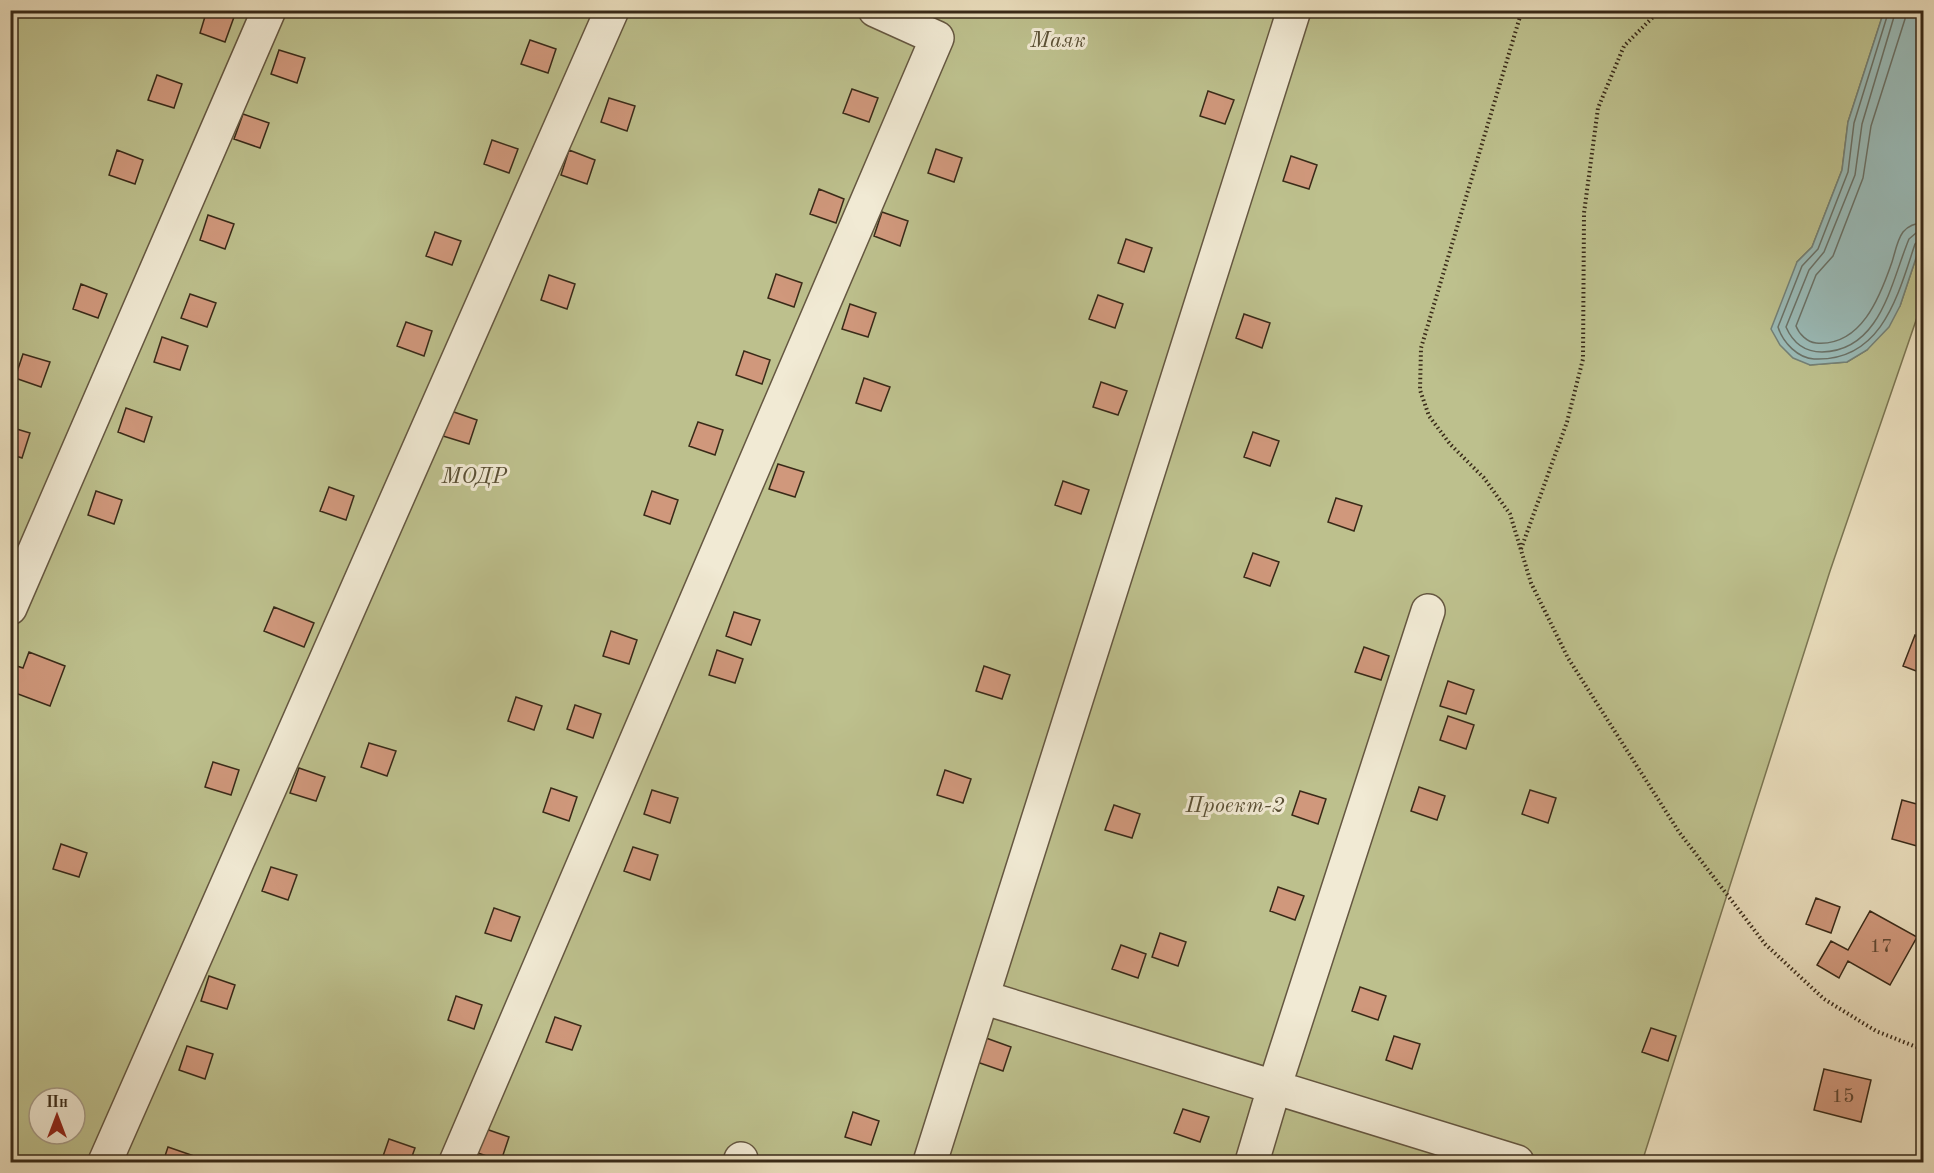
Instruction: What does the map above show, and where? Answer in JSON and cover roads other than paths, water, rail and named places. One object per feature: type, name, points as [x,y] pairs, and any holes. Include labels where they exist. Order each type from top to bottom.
[{"type":"lane","points":[[10,608],[269,10]]},
{"type":"lane","points":[[105,1162],[612,10]]},
{"type":"lane","points":[[456,1162],[937,38],[875,10]]},
{"type":"lane","points":[[930,1162],[1294,10]]},
{"type":"lane","points":[[1252,1162],[1428,611]]},
{"type":"lane","points":[[982,997],[1517,1162]]},
{"type":"water","points":[[1884,11],[1923,11],[1923,237],[1900,306],[1889,327],[1867,350],[1847,362],[1810,365],[1793,358],[1780,345],[1771,329],[1797,262],[1812,247],[1842,170],[1848,122]]},
{"type":"park label","name":"Маяк","points":[[1058,39]]},
{"type":"park label","name":"МОДР","points":[[474,475]]},
{"type":"park label","name":"Проект-2","points":[[1235,804]]}]
